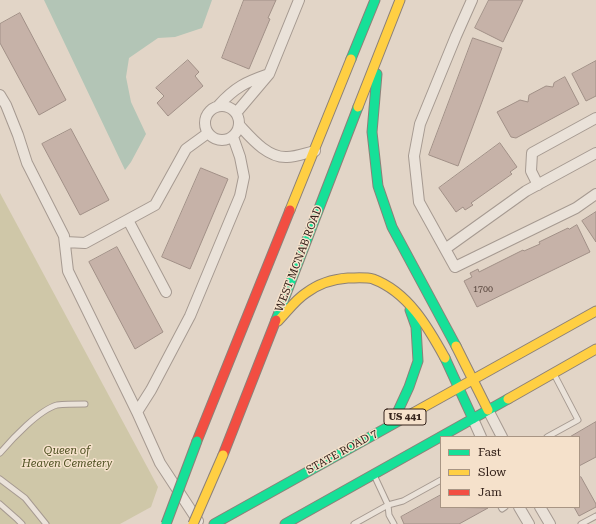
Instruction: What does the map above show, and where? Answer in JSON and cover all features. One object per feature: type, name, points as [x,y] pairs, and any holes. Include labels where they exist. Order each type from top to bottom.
[{"type":"main road","points":[[166,524],[197,441],[375,0]]},
{"type":"main road","name":"WEST MCNAB ROAD","points":[[193,524],[223,455],[400,0]]},
{"type":"main road","points":[[378,56],[372,132],[378,186],[392,227],[488,410]]},
{"type":"main road","points":[[273,326],[308,291],[332,280],[350,277],[372,279],[391,288],[406,301],[423,320],[445,359],[472,419]]},
{"type":"main road","points":[[392,424],[409,387],[418,361],[416,326],[406,301]]},
{"type":"main road","name":"STATE ROAD 7","points":[[214,524],[596,311]]},
{"type":"main road","points":[[441,436],[596,350]]},
{"type":"main road","points":[[285,524],[440,437]]},
{"type":"street","points":[[236,113],[269,74],[299,0]]},
{"type":"street","points":[[472,0],[420,124],[414,156],[419,202],[455,267],[576,208],[596,194]]},
{"type":"street","points":[[218,106],[229,107],[236,113],[240,121],[240,126],[233,137],[217,140],[208,133],[205,122],[206,117],[209,112],[218,106],[230,93],[247,82],[269,74]]},
{"type":"street","points":[[0,95],[6,105],[18,135],[27,163],[64,236],[68,271],[137,412],[160,463],[200,524]]},
{"type":"street","points":[[538,185],[531,171],[532,153],[596,118]]},
{"type":"street","points":[[240,126],[256,143],[275,156],[288,157],[315,151]]},
{"type":"street","points":[[65,242],[85,243],[155,205],[186,149],[208,133]]},
{"type":"street","points":[[137,412],[151,390],[190,316],[240,196],[244,177],[240,157],[233,137]]},
{"type":"street","points":[[445,249],[526,191],[596,153]]},
{"type":"street","points":[[128,220],[166,292]]},
{"type":"street","points":[[488,410],[501,436]]},
{"type":"street","points":[[472,419],[480,436]]},
{"type":"street","points":[[521,508],[529,524]]},
{"type":"street","points":[[541,508],[550,524]]},
{"type":"lane","points":[[549,436],[578,420],[554,373]]},
{"type":"lane","points":[[0,453],[13,438],[42,413],[56,406],[85,404]]},
{"type":"lane","points":[[373,474],[388,505],[389,515],[394,524]]},
{"type":"lane","points":[[0,479],[25,498],[46,524]]},
{"type":"lane","points":[[354,524],[388,505],[403,501],[440,481]]},
{"type":"lane","points":[[0,504],[18,518],[22,524]]},
{"type":"lane","points":[[582,524],[596,516]]},
{"type":"green space","name":"Queen of Heaven Cemetery","points":[[0,193],[158,487],[151,507],[120,524],[0,524]]},
{"type":"shaded area","points":[[44,0],[212,0],[202,28],[175,37],[158,38],[129,58],[126,77],[131,102],[146,134],[125,170]]},
{"type":"building","points":[[244,0],[276,0],[268,18],[270,19],[249,69],[222,58]]},
{"type":"building","points":[[489,0],[523,0],[503,42],[475,28]]},
{"type":"building","points":[[20,13],[66,100],[39,115],[0,43],[0,24]]},
{"type":"building","points":[[473,38],[502,48],[458,166],[429,155]]},
{"type":"building","points":[[188,60],[199,72],[195,76],[203,86],[168,116],[157,103],[164,96],[156,88]]},
{"type":"building","points":[[596,61],[596,96],[586,101],[572,74]]},
{"type":"building","points":[[565,77],[579,104],[516,138],[511,137],[497,112],[520,100],[528,102],[529,95],[546,86],[553,87],[554,83]]},
{"type":"building","points":[[71,129],[109,200],[80,215],[42,144]]},
{"type":"building","points":[[500,143],[517,167],[510,172],[512,174],[471,203],[473,205],[465,210],[463,207],[456,212],[439,188]]},
{"type":"building","points":[[201,168],[228,179],[190,269],[162,257]]},
{"type":"building","points":[[596,212],[596,242],[582,221]]},
{"type":"building","points":[[577,225],[590,252],[477,307],[464,281],[472,277],[470,273],[478,269],[479,272]]},
{"type":"building","points":[[117,247],[163,332],[135,349],[89,262]]},
{"type":"building","points":[[596,422],[596,457],[580,465],[580,436],[572,436]]},
{"type":"building","points":[[580,478],[596,504],[596,507],[579,516],[575,508],[580,508]]},
{"type":"building","points":[[440,496],[440,508],[488,508],[459,524],[404,524],[401,517]]},
{"type":"traffic: fast","points":[[351,59],[375,0]]},
{"type":"traffic: fast","points":[[377,74],[372,132],[378,186],[392,227],[456,346]]},
{"type":"traffic: fast","points":[[276,320],[358,107]]},
{"type":"traffic: fast","points":[[392,424],[409,387],[418,361],[416,327],[410,310]]},
{"type":"traffic: fast","points":[[445,358],[473,419]]},
{"type":"traffic: fast","points":[[442,436],[508,399]]},
{"type":"traffic: fast","points":[[214,524],[413,413]]},
{"type":"traffic: fast","points":[[285,524],[440,437]]},
{"type":"traffic: fast","points":[[166,524],[197,441]]},
{"type":"traffic: slow","points":[[358,107],[400,0]]},
{"type":"traffic: slow","points":[[290,210],[351,59]]},
{"type":"traffic: slow","points":[[278,321],[302,296],[321,285],[331,281],[348,278],[370,278],[397,292],[407,302],[432,334],[445,358]]},
{"type":"traffic: slow","points":[[413,413],[596,311]]},
{"type":"traffic: slow","points":[[456,346],[488,410]]},
{"type":"traffic: slow","points":[[508,399],[596,349]]},
{"type":"traffic: slow","points":[[193,524],[223,455]]},
{"type":"traffic: jam","points":[[197,441],[290,210]]},
{"type":"traffic: jam","points":[[223,455],[276,320]]}]
